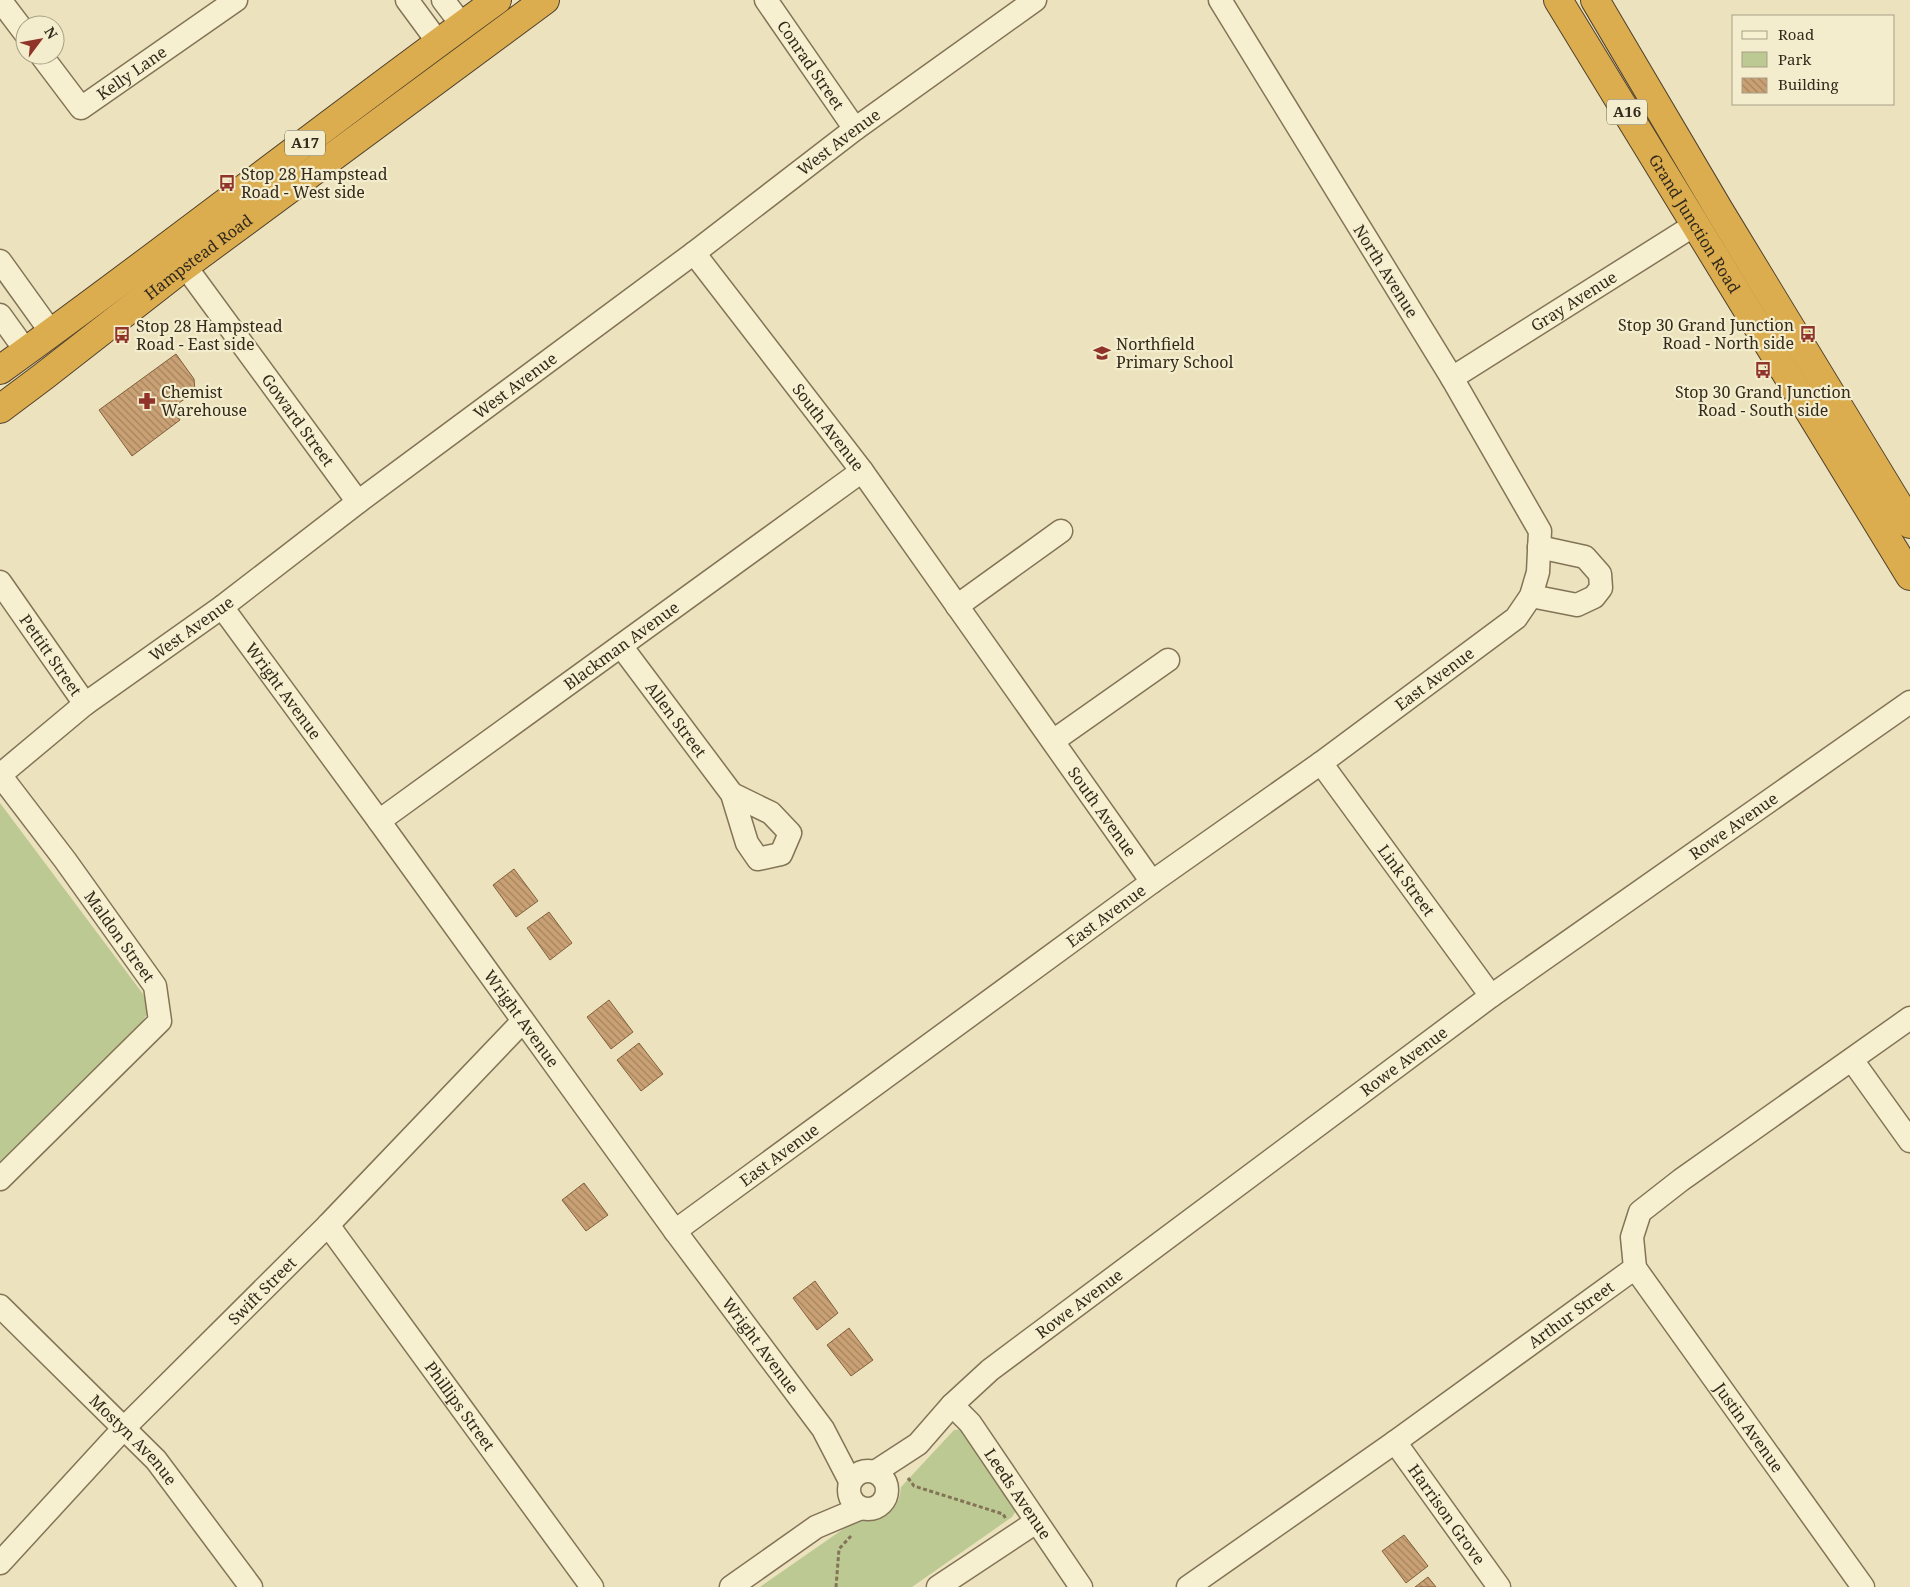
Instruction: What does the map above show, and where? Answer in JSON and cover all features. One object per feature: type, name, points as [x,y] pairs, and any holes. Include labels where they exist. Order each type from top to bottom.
[{"type":"highway","name":"Hampstead Road","points":[[0,409],[69,356],[178,255],[438,42],[497,0]]},
{"type":"highway","name":"Hampstead Road","points":[[0,370],[51,332],[178,255],[455,68],[544,0]]},
{"type":"highway","name":"Grand Junction Road","points":[[1558,0],[1910,576]]},
{"type":"highway","name":"Grand Junction Road","points":[[1595,0],[1719,210],[1905,515]]},
{"type":"highway","points":[[462,25],[480,48]]},
{"type":"highway","points":[[438,42],[455,68]]},
{"type":"highway","points":[[1696,224],[1719,210]]},
{"type":"highway","points":[[51,332],[69,356]]},
{"type":"highway","points":[[26,351],[44,376]]},
{"type":"highway","points":[[1876,521],[1905,515]]},
{"type":"street","points":[[0,0],[15,20]]},
{"type":"street","name":"Kelly Lane","points":[[49,65],[81,108],[236,0]]},
{"type":"street","points":[[407,0],[438,42]]},
{"type":"street","points":[[443,0],[462,25]]},
{"type":"street","name":"Conrad Street","points":[[766,0],[855,129]]},
{"type":"street","name":"West Avenue","points":[[0,775],[85,704],[222,607],[358,502],[694,253],[855,129],[1035,0]]},
{"type":"street","name":"North Avenue","points":[[1220,0],[1452,378],[1540,531],[1538,572]]},
{"type":"street","name":"Gray Avenue","points":[[1452,378],[1696,224]]},
{"type":"street","name":"South Avenue","points":[[694,253],[862,471],[1152,882]]},
{"type":"street","name":"Goward Street","points":[[178,255],[358,502]]},
{"type":"street","points":[[0,261],[51,332]]},
{"type":"street","points":[[0,315],[26,351]]},
{"type":"street","name":"Blackman Avenue","points":[[379,822],[862,471]]},
{"type":"street","points":[[957,606],[1061,531]]},
{"type":"street","points":[[1531,596],[1578,605],[1594,597],[1601,588],[1600,574],[1585,557],[1539,547]]},
{"type":"street","name":"East Avenue","points":[[675,1230],[1152,882],[1321,764],[1516,618],[1531,596],[1538,572]]},
{"type":"street","name":"Pettitt Street","points":[[0,582],[85,704]]},
{"type":"street","name":"Wright Avenue","points":[[222,607],[675,1230],[865,1485]]},
{"type":"street","name":"Allen Street","points":[[621,646],[732,794]]},
{"type":"street","points":[[1053,742],[1168,660]]},
{"type":"street","name":"Rowe Avenue","points":[[731,1587],[816,1527],[865,1485],[918,1444],[952,1405],[990,1370],[1491,996],[1910,702]]},
{"type":"street","name":"Link Street","points":[[1321,764],[1491,996]]},
{"type":"street","name":"Maldon Street","points":[[0,775],[65,860],[155,986],[160,1021],[0,1179]]},
{"type":"street","points":[[1636,1268],[1632,1237],[1640,1212],[1681,1180],[1910,1018]]},
{"type":"street","name":"Swift Street","points":[[0,1563],[124,1428],[328,1225],[523,1021]]},
{"type":"street","points":[[1852,1060],[1910,1141]]},
{"type":"street","name":"Phillips Street","points":[[328,1225],[592,1587]]},
{"type":"street","name":"Arthur Street","points":[[1188,1587],[1395,1442],[1636,1268]]},
{"type":"street","name":"Justin Avenue","points":[[1636,1268],[1863,1587]]},
{"type":"street","name":"Mostyn Avenue","points":[[0,1306],[156,1460],[250,1587]]},
{"type":"street","name":"Leeds Avenue","points":[[952,1405],[970,1423],[1081,1587]]},
{"type":"street","name":"Harrison Grove","points":[[1395,1442],[1499,1587]]},
{"type":"street","points":[[938,1587],[1036,1522]]},
{"type":"path","points":[[908,1478],[914,1486],[1003,1514],[1007,1520]]},
{"type":"path","points":[[836,1587],[839,1549],[856,1530]]},
{"type":"green space","points":[[0,803],[143,994],[149,1011],[127,1045],[0,1171]]},
{"type":"green space","points":[[964,1429],[1017,1509],[1012,1517],[912,1587],[760,1587],[859,1518],[881,1514],[892,1509],[899,1497],[901,1487],[954,1430]]},
{"type":"building","name":"Chemist Warehouse","points":[[176,354],[194,379],[195,390],[172,408],[180,420],[132,456],[99,410]]},
{"type":"building","points":[[514,869],[538,901],[516,917],[493,885]]},
{"type":"building","points":[[549,912],[572,943],[550,960],[527,928]]},
{"type":"building","points":[[609,1000],[633,1032],[611,1049],[587,1017]]},
{"type":"building","points":[[639,1043],[663,1074],[641,1091],[617,1060]]},
{"type":"building","points":[[584,1183],[608,1215],[586,1231],[562,1200]]},
{"type":"building","points":[[815,1281],[838,1313],[817,1330],[793,1298]]},
{"type":"building","points":[[849,1328],[873,1360],[851,1376],[827,1345]]},
{"type":"building","points":[[1404,1535],[1428,1566],[1406,1583],[1382,1551]]},
{"type":"building","points":[[1428,1577],[1436,1587],[1415,1587]]},
{"type":"place","name":"Stop 28 Hampstead Road - West side","points":[[227,183]]},
{"type":"place","name":"Stop 30 Grand Junction Road - North side","points":[[1808,334]]},
{"type":"place","name":"Stop 28 Hampstead Road - East side","points":[[122,335]]},
{"type":"place","name":"Northfield Primary School","points":[[1102,353]]},
{"type":"place","name":"Stop 30 Grand Junction Road - South side","points":[[1763,370]]},
{"type":"place","name":"Chemist Warehouse","points":[[147,401]]}]
